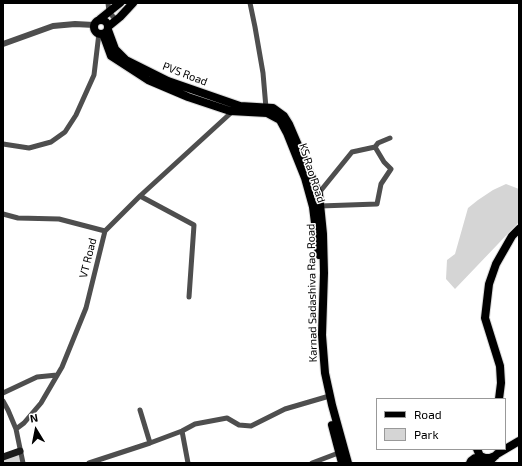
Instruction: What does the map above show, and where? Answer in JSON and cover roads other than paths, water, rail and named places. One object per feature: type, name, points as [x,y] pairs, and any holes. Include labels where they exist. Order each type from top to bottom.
[{"type":"main road","points":[[97,22],[120,3]]},
{"type":"main road","points":[[104,31],[133,3]]},
{"type":"main road","points":[[97,22],[105,20],[104,31]]},
{"type":"main road","name":"PVS Road","points":[[97,22],[96,31],[104,31],[115,49],[126,60],[168,81],[235,109],[269,108]]},
{"type":"main road","name":"Karnad Sadashiva Rao Road","points":[[269,108],[284,116],[289,124],[319,194],[323,234],[324,273],[322,335],[324,373],[342,451],[348,463]]},
{"type":"main road","name":"KS Rao Road","points":[[235,109],[267,113],[280,120],[287,133],[305,178],[318,238],[320,273],[318,346],[326,397],[342,451],[342,463]]},
{"type":"main road","points":[[499,398],[501,383],[500,366],[485,318],[489,284],[496,264],[512,236],[519,230]]},
{"type":"main road","points":[[506,449],[519,441]]},
{"type":"main road","points":[[470,462],[476,450]]},
{"type":"main road","points":[[477,450],[480,456],[490,458],[504,450]]},
{"type":"main road","points":[[3,457],[20,451]]},
{"type":"main road","points":[[488,463],[497,454]]},
{"type":"main road","points":[[470,462],[475,458],[480,463]]},
{"type":"street","points":[[108,3],[109,12],[116,20]]},
{"type":"street","points":[[250,3],[269,108]]},
{"type":"street","points":[[3,44],[52,26],[97,22]]},
{"type":"street","points":[[3,144],[29,148],[52,142],[65,132],[76,115],[94,75],[104,31]]},
{"type":"street","name":"VT Road","points":[[16,429],[24,423],[41,403],[62,367],[86,308],[105,231],[140,196],[235,109]]},
{"type":"street","points":[[310,196],[319,194],[352,152],[375,147],[378,143],[390,138]]},
{"type":"street","points":[[320,206],[377,204],[381,184],[391,169],[384,162],[375,147]]},
{"type":"street","points":[[140,196],[194,225],[189,297]]},
{"type":"street","points":[[3,214],[18,218],[59,219],[105,231]]},
{"type":"street","points":[[3,393],[37,377],[57,375]]},
{"type":"street","points":[[89,463],[150,443],[182,431],[195,424],[227,418],[239,425],[251,426],[285,409],[326,397]]},
{"type":"street","points":[[3,400],[16,429],[23,463]]},
{"type":"street","points":[[140,410],[150,443]]},
{"type":"street","points":[[182,431],[188,463]]},
{"type":"street","points":[[312,463],[342,451]]}]
